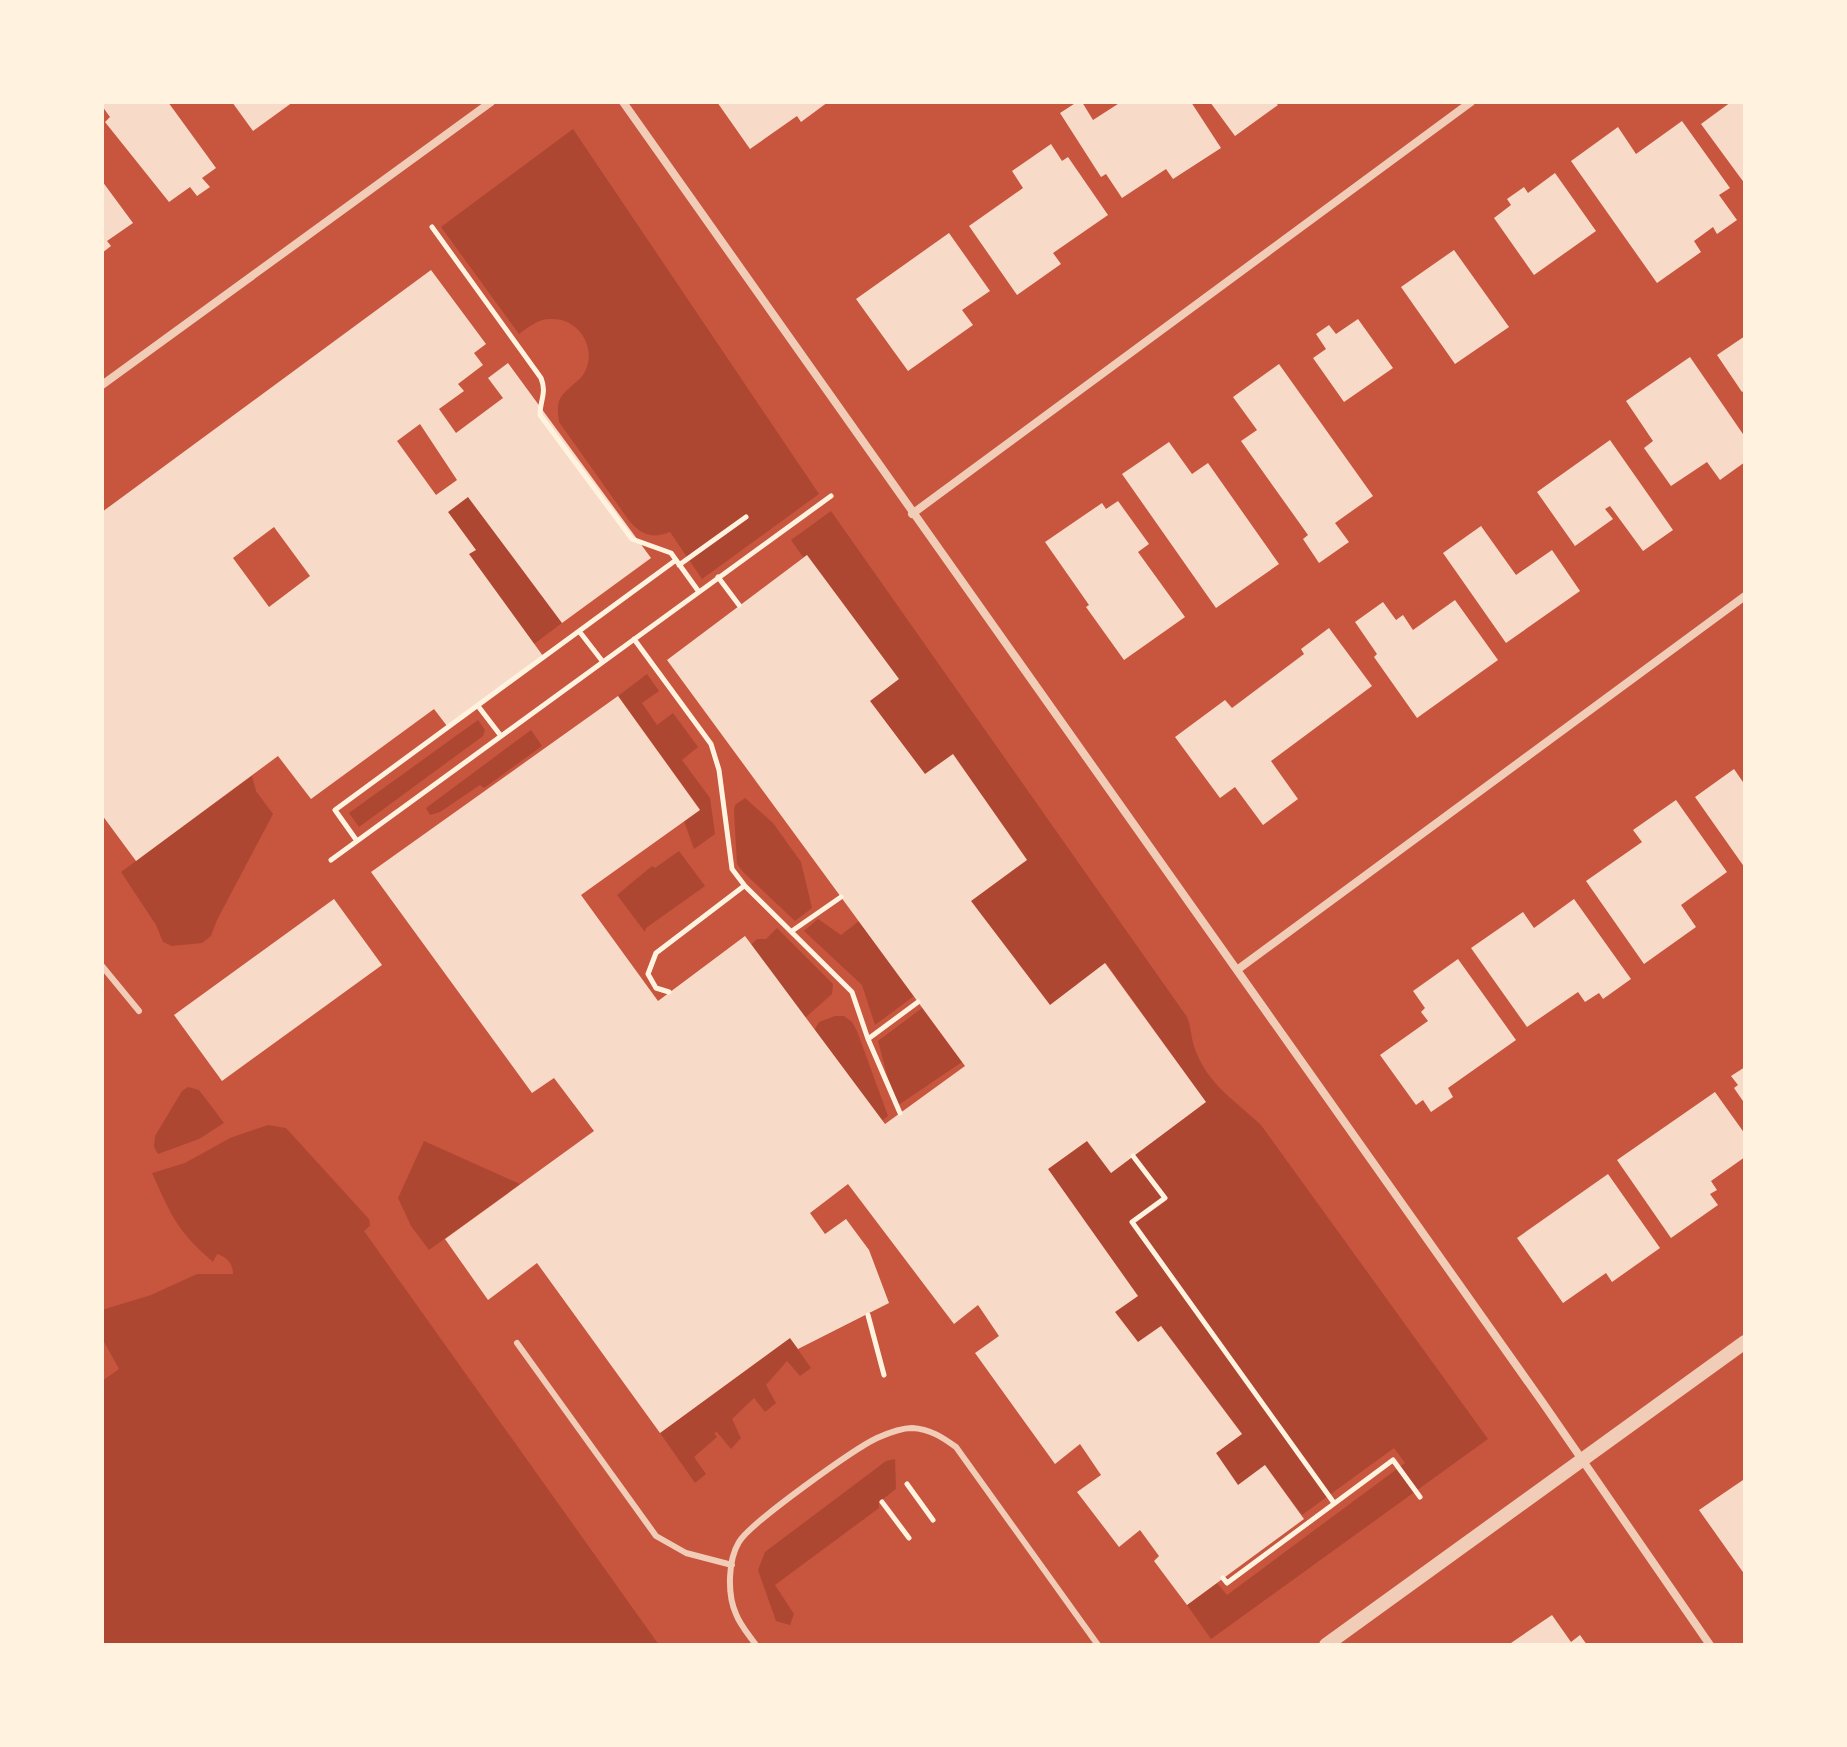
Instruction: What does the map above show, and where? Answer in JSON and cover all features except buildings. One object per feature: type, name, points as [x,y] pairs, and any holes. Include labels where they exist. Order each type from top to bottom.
[{"type":"street","points":[[102,385],[491,102]]},
{"type":"street","points":[[623,102],[1583,1460],[1710,1645]]},
{"type":"street","points":[[912,514],[1471,102]]},
{"type":"street","points":[[1237,970],[1745,596]]},
{"type":"street","points":[[1326,1645],[1745,1342]]},
{"type":"lane","points":[[102,966],[139,1011]]},
{"type":"lane","points":[[517,1343],[656,1536],[686,1553],[732,1565]]},
{"type":"lane","points":[[756,1645],[735,1613],[731,1596],[732,1565],[739,1541],[760,1520],[853,1453],[878,1437],[910,1428],[934,1432],[956,1447],[1098,1645]]},
{"type":"path","points":[[432,227],[541,378],[545,388],[540,415],[632,539],[664,550],[699,592]]},
{"type":"path","points":[[331,860],[831,496]]},
{"type":"path","points":[[357,841],[335,810],[579,631],[746,517]]},
{"type":"path","points":[[718,577],[739,605]]},
{"type":"path","points":[[579,631],[603,662]]},
{"type":"path","points":[[634,639],[711,744],[719,770],[732,869],[745,886],[852,992],[868,1039],[900,1113]]},
{"type":"path","points":[[478,706],[501,736]]},
{"type":"path","points":[[669,992],[656,988],[648,974],[656,953],[745,886]]},
{"type":"path","points":[[792,931],[841,897]]},
{"type":"path","points":[[868,1039],[918,1002]]},
{"type":"path","points":[[1133,1156],[1165,1198],[1132,1222],[1334,1503]]},
{"type":"path","points":[[868,1315],[884,1375]]},
{"type":"path","points":[[1223,1578],[1227,1583],[1393,1460],[1420,1497]]},
{"type":"path","points":[[907,1484],[933,1520]]},
{"type":"path","points":[[882,1502],[909,1538]]},
{"type":"shaded area","points":[[573,129],[819,494],[702,579],[670,532],[648,534],[630,522],[559,422],[559,400],[583,375],[587,366],[588,347],[579,330],[563,320],[548,319],[535,323],[519,334],[441,227]]},
{"type":"shaded area","points":[[468,497],[562,623],[534,644],[469,554],[475,549],[448,512]]},
{"type":"shaded area","points":[[831,511],[1187,1017],[1195,1049],[1209,1075],[1261,1125],[1488,1439],[1211,1639],[1187,1605],[1217,1583],[1227,1595],[1405,1463],[1394,1448],[1302,1515],[1265,1465],[1238,1485],[1216,1453],[1242,1434],[1161,1326],[1138,1342],[1115,1312],[1138,1296],[1048,1169],[1087,1141],[1111,1173],[1205,1101],[1106,963],[1050,1005],[971,901],[1027,859],[953,755],[925,774],[870,701],[807,555],[803,557],[791,540]]},
{"type":"shaded area","points":[[647,674],[659,691],[642,703],[657,725],[673,713],[698,747],[682,760],[710,798],[715,834],[694,849],[684,821],[700,809],[618,696]]},
{"type":"shaded area","points":[[478,720],[485,730],[483,736],[359,827],[349,813]]},
{"type":"shaded area","points":[[531,730],[542,746],[484,788],[480,785],[440,812],[430,815],[426,808]]},
{"type":"shaded area","points":[[252,776],[256,791],[273,814],[211,936],[202,943],[172,946],[163,942],[156,925],[121,872]]},
{"type":"shaded area","points":[[745,798],[773,823],[801,862],[812,908],[795,921],[737,864],[734,811],[735,805]]},
{"type":"shaded area","points":[[679,851],[705,886],[646,928],[645,932],[617,895],[652,866],[655,868]]},
{"type":"shaded area","points":[[818,919],[841,935],[859,921],[914,996],[875,1025],[862,985],[804,931]]},
{"type":"shaded area","points":[[777,928],[833,984],[832,994],[805,1018],[751,945],[757,939],[766,939]]},
{"type":"shaded area","points":[[922,1008],[962,1062],[900,1104],[894,1102],[878,1041]]},
{"type":"shaded area","points":[[844,1016],[857,1031],[888,1116],[880,1122],[817,1037],[815,1029],[819,1022]]},
{"type":"shaded area","points":[[188,1087],[199,1090],[224,1123],[199,1139],[158,1154],[154,1147],[155,1136],[182,1091]]},
{"type":"shaded area","points":[[268,1125],[286,1128],[369,1219],[370,1226],[364,1231],[659,1645],[102,1645],[102,1381],[119,1369],[102,1338],[102,1310],[151,1295],[197,1274],[233,1274],[226,1259],[217,1254],[213,1262],[183,1231],[152,1173],[185,1163],[230,1138]]},
{"type":"shaded area","points":[[424,1141],[520,1184],[429,1250],[411,1226],[398,1198]]},
{"type":"shaded area","points":[[790,1338],[811,1368],[800,1376],[787,1361],[766,1385],[776,1403],[765,1412],[754,1398],[732,1419],[741,1438],[731,1449],[717,1432],[714,1433],[717,1437],[694,1457],[706,1474],[695,1483],[660,1433]]},
{"type":"shaded area","points":[[895,1459],[896,1489],[879,1502],[879,1508],[775,1585],[794,1614],[790,1625],[776,1621],[758,1570],[765,1552],[886,1461]]}]
